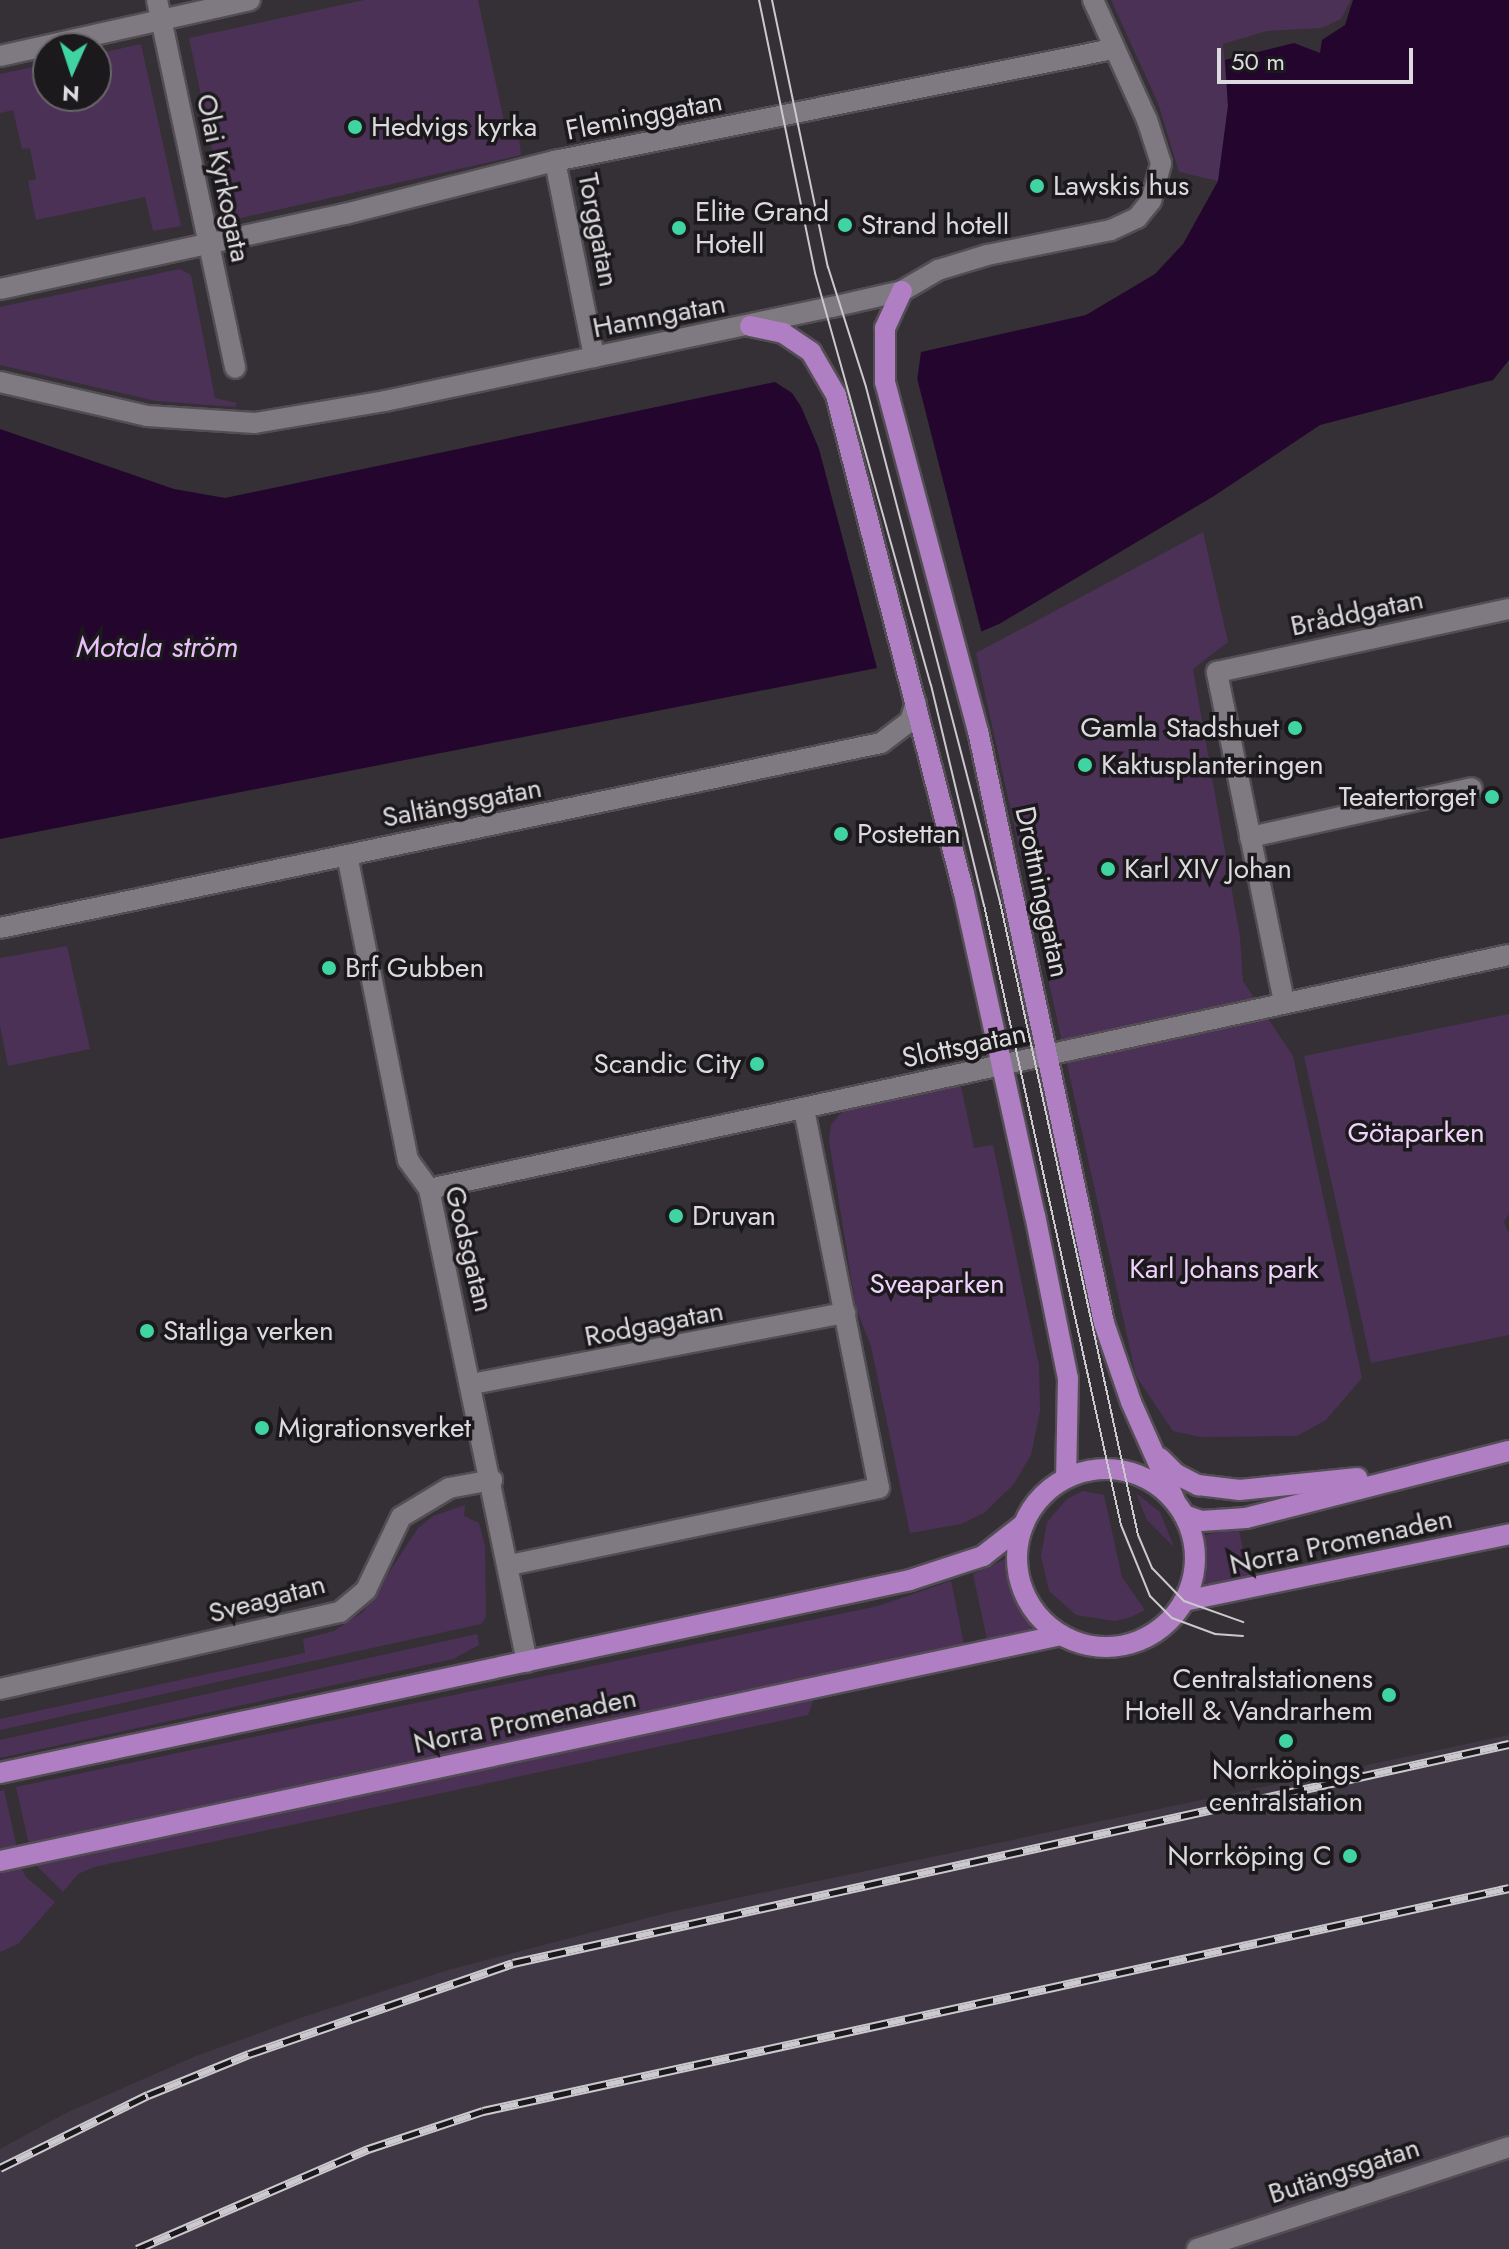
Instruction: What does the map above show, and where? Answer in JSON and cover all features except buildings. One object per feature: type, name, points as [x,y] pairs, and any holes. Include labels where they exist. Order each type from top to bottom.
[{"type":"main road","name":"Drottninggatan","points":[[902,291],[885,328],[885,382],[963,676],[1050,1057],[1104,1323],[1131,1402],[1179,1508]]},
{"type":"main road","points":[[750,326],[783,333],[811,352],[836,395],[915,696],[1068,1378],[1066,1478]]},
{"type":"main road","name":"Norra Promenaden","points":[[1179,1508],[1201,1521],[1246,1518],[1417,1471],[1509,1451]]},
{"type":"main road","name":"Norra Promenaden","points":[[1156,1454],[1176,1474],[1198,1485],[1240,1490],[1417,1471]]},
{"type":"main road","points":[[1122,1470],[1160,1487],[1179,1508],[1195,1562],[1184,1601],[1153,1633],[1131,1643],[1107,1647],[1061,1635],[1026,1598],[1018,1574],[1024,1524],[1034,1505],[1066,1478],[1086,1471],[1122,1470]]},
{"type":"main road","name":"Norra Promenaden","points":[[0,1773],[958,1568],[1024,1524]]},
{"type":"main road","name":"Norra Promenaden","points":[[1184,1601],[1509,1534]]},
{"type":"main road","name":"Norra Promenaden","points":[[0,1861],[1061,1635]]},
{"type":"street","name":"Olai Kyrkogata","points":[[157,0],[235,368]]},
{"type":"street","points":[[0,56],[250,0]]},
{"type":"street","name":"Hamngatan","points":[[0,382],[147,416],[240,424],[385,401],[750,326],[902,291],[938,270],[974,258],[1111,230],[1137,218],[1151,201],[1161,163],[1147,120],[1093,0]]},
{"type":"street","name":"Fleminggatan","points":[[0,289],[209,244],[555,161],[1113,49]]},
{"type":"street","name":"Torggatan","points":[[555,161],[594,357]]},
{"type":"street","name":"Bråddgatan","points":[[1250,837],[1217,672],[1467,629],[1509,609]]},
{"type":"street","name":"Saltängsgatan","points":[[0,928],[693,786],[881,743],[910,721],[915,696]]},
{"type":"street","points":[[1284,1002],[1250,837],[1472,788]]},
{"type":"street","name":"Godsgatan","points":[[347,855],[408,1160],[429,1189],[510,1565],[527,1662]]},
{"type":"street","name":"Slottsgatan","points":[[429,1189],[1000,1068],[1284,1002],[1509,955]]},
{"type":"street","points":[[510,1565],[879,1488],[804,1108]]},
{"type":"street","name":"Rodgagatan","points":[[472,1384],[845,1313]]},
{"type":"street","name":"Sveagatan","points":[[0,1689],[340,1612],[366,1590],[401,1517],[449,1488],[492,1480]]},
{"type":"street","name":"Butängsgatan","points":[[1197,2249],[1225,2245],[1509,2147]]},
{"type":"shaded area","points":[[1509,1735],[1509,2249],[0,2249],[0,2149],[66,2113],[196,2056],[303,2017],[448,1970],[666,1913]]},
{"type":"green space","points":[[364,0],[478,0],[508,140],[519,138],[521,155],[227,221],[189,38]]},
{"type":"green space","points":[[1111,0],[1351,0],[1341,19],[1322,28],[1267,31],[1223,44],[1228,106],[1218,181],[1179,172],[1158,103]]},
{"type":"green space","points":[[141,44],[181,226],[153,231],[145,197],[36,220],[28,181],[36,179],[30,148],[22,149],[13,110],[0,113],[0,74],[32,67],[32,112],[112,112],[112,50]]},
{"type":"green space","points":[[180,269],[191,275],[215,398],[237,403],[235,407],[156,401],[0,365],[0,307]]},
{"type":"green space","name":"Karl Johans park","points":[[1203,532],[1228,642],[1193,669],[1240,937],[1243,981],[1293,1056],[1362,1378],[1326,1420],[1297,1436],[1200,1437],[1173,1431],[1136,1376],[976,653]]},
{"type":"green space","points":[[67,946],[90,1049],[8,1066],[0,1026],[0,958]]},
{"type":"green space","name":"Götaparken","points":[[1509,1014],[1509,1214],[1504,1222],[1509,1234],[1509,1335],[1371,1363],[1304,1056]]},
{"type":"green space","name":"Sveaparken","points":[[961,1086],[974,1148],[993,1145],[1039,1366],[1040,1411],[1031,1455],[1013,1485],[984,1513],[961,1524],[910,1533],[871,1346],[856,1308],[829,1140],[831,1125],[843,1110]]},
{"type":"green space","points":[[1083,1491],[1104,1495],[1122,1577],[1145,1610],[1131,1617],[1115,1621],[1076,1615],[1049,1591],[1041,1556],[1047,1522],[1067,1499]]},
{"type":"green space","points":[[1136,1493],[1160,1512],[1174,1547],[1147,1520]]},
{"type":"green space","points":[[465,1505],[464,1516],[479,1523],[485,1546],[486,1617],[481,1624],[0,1730],[0,1719],[305,1653],[303,1639],[334,1631],[363,1612],[418,1528],[433,1516]]},
{"type":"green space","points":[[1238,1527],[1251,1583],[1205,1587],[1202,1536]]},
{"type":"green space","points":[[1007,1558],[1032,1631],[987,1640],[973,1574]]},
{"type":"green space","points":[[951,1581],[964,1644],[29,1845],[16,1787],[878,1606]]},
{"type":"green space","points":[[477,1634],[479,1645],[453,1659],[0,1758],[0,1740]]},
{"type":"green space","points":[[815,1696],[808,1715],[94,1867],[78,1874],[63,1892],[34,1863]]},
{"type":"green space","points":[[4,1790],[17,1848],[0,1852],[0,1791]]},
{"type":"green space","points":[[20,1866],[26,1877],[55,1902],[18,1944],[0,1952],[0,1872]]},
{"type":"water","name":"Motala ström","points":[[1353,0],[1509,0],[1509,360],[1493,380],[1320,425],[1214,496],[999,624],[933,652],[877,668],[0,839],[0,429],[174,489],[225,498],[775,382],[792,393],[804,411],[917,381],[921,352],[1086,315],[1155,274],[1183,244],[1218,181],[1228,106],[1225,60],[1294,43],[1320,53],[1322,40],[1345,25]]},
{"type":"pier","points":[[916,374],[982,634],[878,672],[819,449],[800,404]]},
{"type":"tram line","points":[[759,0],[815,273],[931,685],[984,905],[1121,1525],[1150,1596],[1172,1618],[1215,1634],[1243,1636]]},
{"type":"tram line","points":[[772,0],[828,267],[866,387],[1000,902],[1138,1535],[1152,1568],[1184,1601],[1243,1622]]},
{"type":"railway","points":[[0,2168],[148,2095],[249,2054],[513,1963],[1509,1744]]},
{"type":"railway","points":[[137,2249],[368,2149],[483,2111],[1509,1888]]},
{"type":"place","name":"Hedvigs kyrka","points":[[355,127]]},
{"type":"place","name":"Lawskis hus","points":[[1037,186]]},
{"type":"place","name":"Strand hotell","points":[[845,225]]},
{"type":"place","name":"Elite Grand Hotell","points":[[679,228]]},
{"type":"place","name":"Gamla Stadshuet","points":[[1295,728]]},
{"type":"place","name":"Kaktusplanteringen","points":[[1085,765]]},
{"type":"place","name":"Teatertorget","points":[[1492,797]]},
{"type":"place","name":"Postettan","points":[[841,834]]},
{"type":"place","name":"Karl XIV Johan","points":[[1108,869]]},
{"type":"place","name":"Brf Gubben","points":[[329,968]]},
{"type":"place","name":"Scandic City","points":[[757,1064]]},
{"type":"place","name":"Druvan","points":[[676,1216]]},
{"type":"place","name":"Statliga verken","points":[[147,1331]]},
{"type":"place","name":"Migrationsverket","points":[[262,1428]]},
{"type":"place","name":"Centralstationens Hotell & Vandrarhem","points":[[1389,1695]]},
{"type":"place","name":"Norrköpings centralstation","points":[[1286,1741]]},
{"type":"place","name":"Norrköping C","points":[[1350,1856]]}]
